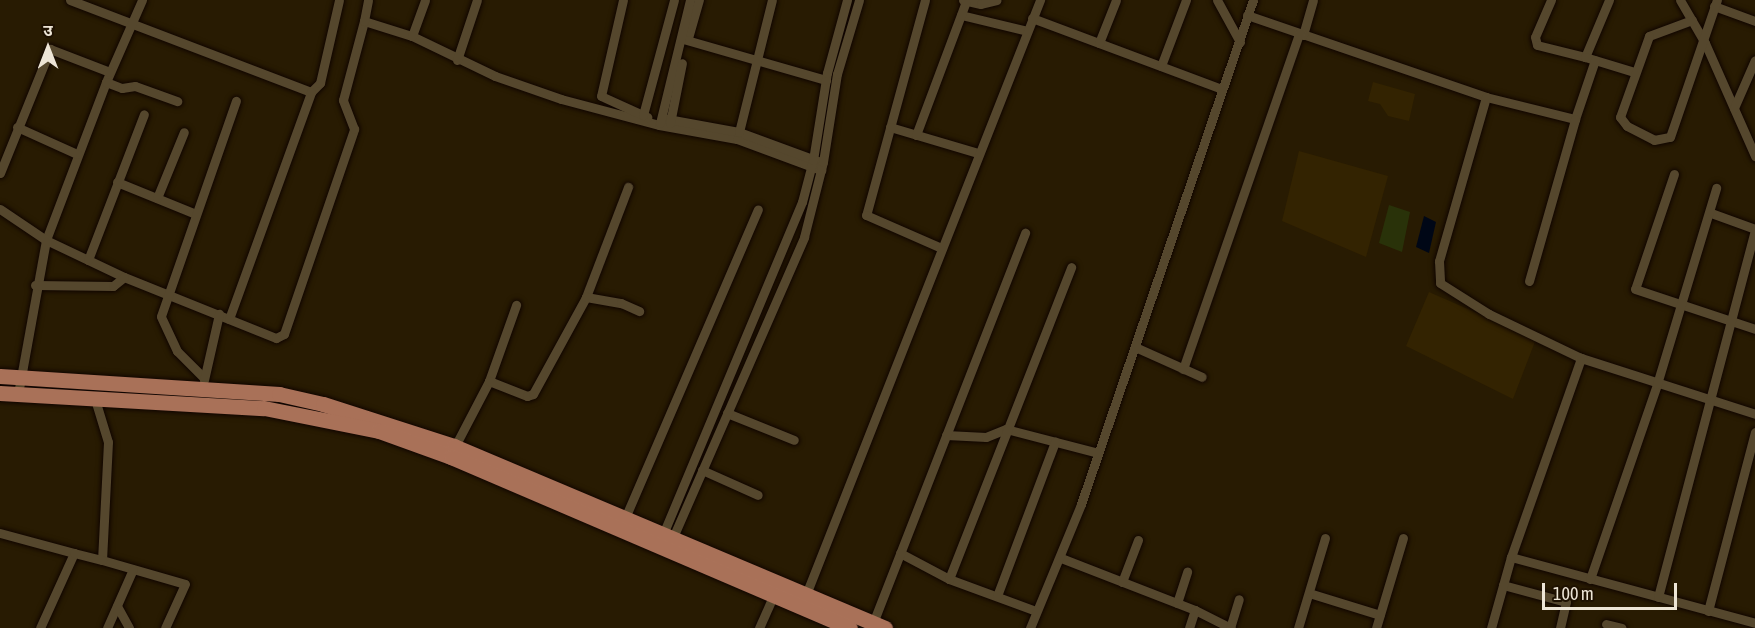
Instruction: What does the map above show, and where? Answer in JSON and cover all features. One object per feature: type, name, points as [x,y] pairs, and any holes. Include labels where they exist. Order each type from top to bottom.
[{"type":"main road","points":[[0,376],[204,383],[279,394],[390,424],[803,601],[879,625]]},
{"type":"main road","points":[[0,393],[218,404],[311,415],[397,436],[452,452],[625,518],[665,542],[773,596],[803,601],[850,628]]},
{"type":"street","points":[[70,0],[87,3],[132,24],[311,92]]},
{"type":"street","points":[[18,394],[35,285],[46,240],[77,154],[142,0]]},
{"type":"street","points":[[229,319],[311,92],[320,83],[339,0]]},
{"type":"street","points":[[0,210],[46,240],[124,277],[276,339],[284,334],[354,129],[343,100],[368,0]]},
{"type":"street","points":[[412,36],[425,0]]},
{"type":"street","points":[[457,60],[477,0]]},
{"type":"street","points":[[622,0],[602,96],[664,122],[739,132],[817,165]]},
{"type":"street","points":[[643,115],[674,0]]},
{"type":"street","points":[[685,40],[690,0]]},
{"type":"street","points":[[664,122],[685,40],[699,0]]},
{"type":"street","points":[[739,132],[755,60],[772,0]]},
{"type":"street","points":[[665,542],[817,165],[825,80],[847,0]]},
{"type":"street","points":[[665,542],[702,470],[804,237],[837,74],[859,0]]},
{"type":"street","points":[[925,0],[866,215],[941,248]]},
{"type":"street","points":[[916,135],[965,1],[997,0]]},
{"type":"street","points":[[803,601],[1040,0]]},
{"type":"street","points":[[1099,43],[1116,0]]},
{"type":"street","points":[[1161,66],[1186,0]]},
{"type":"street","points":[[1217,0],[1240,42]]},
{"type":"street","points":[[1030,628],[1036,610],[1061,558],[1253,0]]},
{"type":"street","points":[[1183,369],[1313,0]]},
{"type":"street","points":[[1551,0],[1535,37],[1537,45],[1634,72]]},
{"type":"street","points":[[1585,57],[1609,0]]},
{"type":"street","points":[[1680,0],[1705,44],[1755,156]]},
{"type":"street","points":[[1692,20],[1653,32],[1634,72],[1621,122],[1654,140],[1665,141],[1705,44],[1716,3],[1755,21]]},
{"type":"street","points":[[961,15],[1027,32]]},
{"type":"street","points":[[1247,15],[1486,97],[1575,119]]},
{"type":"street","points":[[1032,18],[1222,89]]},
{"type":"street","points":[[364,21],[412,36],[457,60],[561,99],[737,139],[817,165]]},
{"type":"street","points":[[685,40],[825,80]]},
{"type":"street","points":[[0,173],[50,49],[110,72]]},
{"type":"street","points":[[1529,281],[1575,119],[1595,60]]},
{"type":"street","points":[[1734,108],[1753,77],[1755,60]]},
{"type":"street","points":[[106,82],[122,88],[135,86],[177,101]]},
{"type":"street","points":[[1486,97],[1438,276],[1440,283],[1489,314],[1581,358],[1755,414]]},
{"type":"street","points":[[204,383],[167,334],[161,316],[236,101]]},
{"type":"street","points":[[88,260],[144,114]]},
{"type":"street","points":[[17,127],[77,154]]},
{"type":"street","points":[[890,127],[978,153]]},
{"type":"street","points":[[157,198],[184,132]]},
{"type":"street","points":[[1674,174],[1635,289],[1677,306],[1755,330]]},
{"type":"street","points":[[117,182],[196,214]]},
{"type":"street","points":[[489,381],[527,396],[533,394],[586,297],[628,187]]},
{"type":"street","points":[[1590,579],[1657,384],[1677,306],[1711,213],[1716,188]]},
{"type":"street","points":[[625,518],[758,209]]},
{"type":"street","points":[[1658,597],[1708,400],[1733,323],[1755,229],[1711,213]]},
{"type":"street","points":[[879,625],[900,554],[1025,233]]},
{"type":"street","points":[[950,579],[1006,429],[1071,267]]},
{"type":"street","points":[[35,285],[113,286],[124,277]]},
{"type":"street","points":[[586,297],[621,303],[639,311]]},
{"type":"street","points":[[452,452],[489,381],[516,305]]},
{"type":"street","points":[[204,383],[219,314]]},
{"type":"street","points":[[1135,347],[1202,377]]},
{"type":"street","points":[[1491,628],[1511,557],[1581,358]]},
{"type":"street","points":[[94,396],[108,442],[102,560]]},
{"type":"street","points":[[727,413],[794,440]]},
{"type":"street","points":[[946,435],[986,437],[1006,429],[1098,453]]},
{"type":"street","points":[[1708,611],[1755,432]]},
{"type":"street","points":[[997,596],[1055,442]]},
{"type":"street","points":[[702,470],[758,495]]},
{"type":"street","points":[[0,533],[184,584],[165,628]]},
{"type":"street","points":[[1298,628],[1325,538]]},
{"type":"street","points":[[1376,628],[1403,538]]},
{"type":"street","points":[[1122,582],[1137,540]]},
{"type":"street","points":[[40,628],[74,554]]},
{"type":"street","points":[[900,554],[950,579],[1036,610]]},
{"type":"street","points":[[1511,557],[1755,622]]},
{"type":"street","points":[[1061,558],[1195,610],[1230,628],[1239,599]]},
{"type":"street","points":[[107,628],[133,569]]},
{"type":"street","points":[[1177,603],[1187,572]]},
{"type":"street","points":[[1503,585],[1566,602],[1560,628]]},
{"type":"street","points":[[1309,593],[1380,615]]},
{"type":"street","points":[[759,628],[773,596]]},
{"type":"street","points":[[117,606],[129,628]]},
{"type":"street","points":[[1189,628],[1195,610]]},
{"type":"street","points":[[1606,624],[1622,628]]},
{"type":"shaded area","points":[[1373,82],[1415,94],[1409,121],[1388,116],[1380,104],[1368,101]]},
{"type":"shaded area","points":[[1299,151],[1388,176],[1366,257],[1282,221]]},
{"type":"shaded area","points":[[1429,292],[1536,339],[1513,399],[1406,346]]},
{"type":"green space","points":[[1389,205],[1410,212],[1402,252],[1379,243]]},
{"type":"water","points":[[1424,216],[1436,222],[1429,253],[1416,247]]}]
